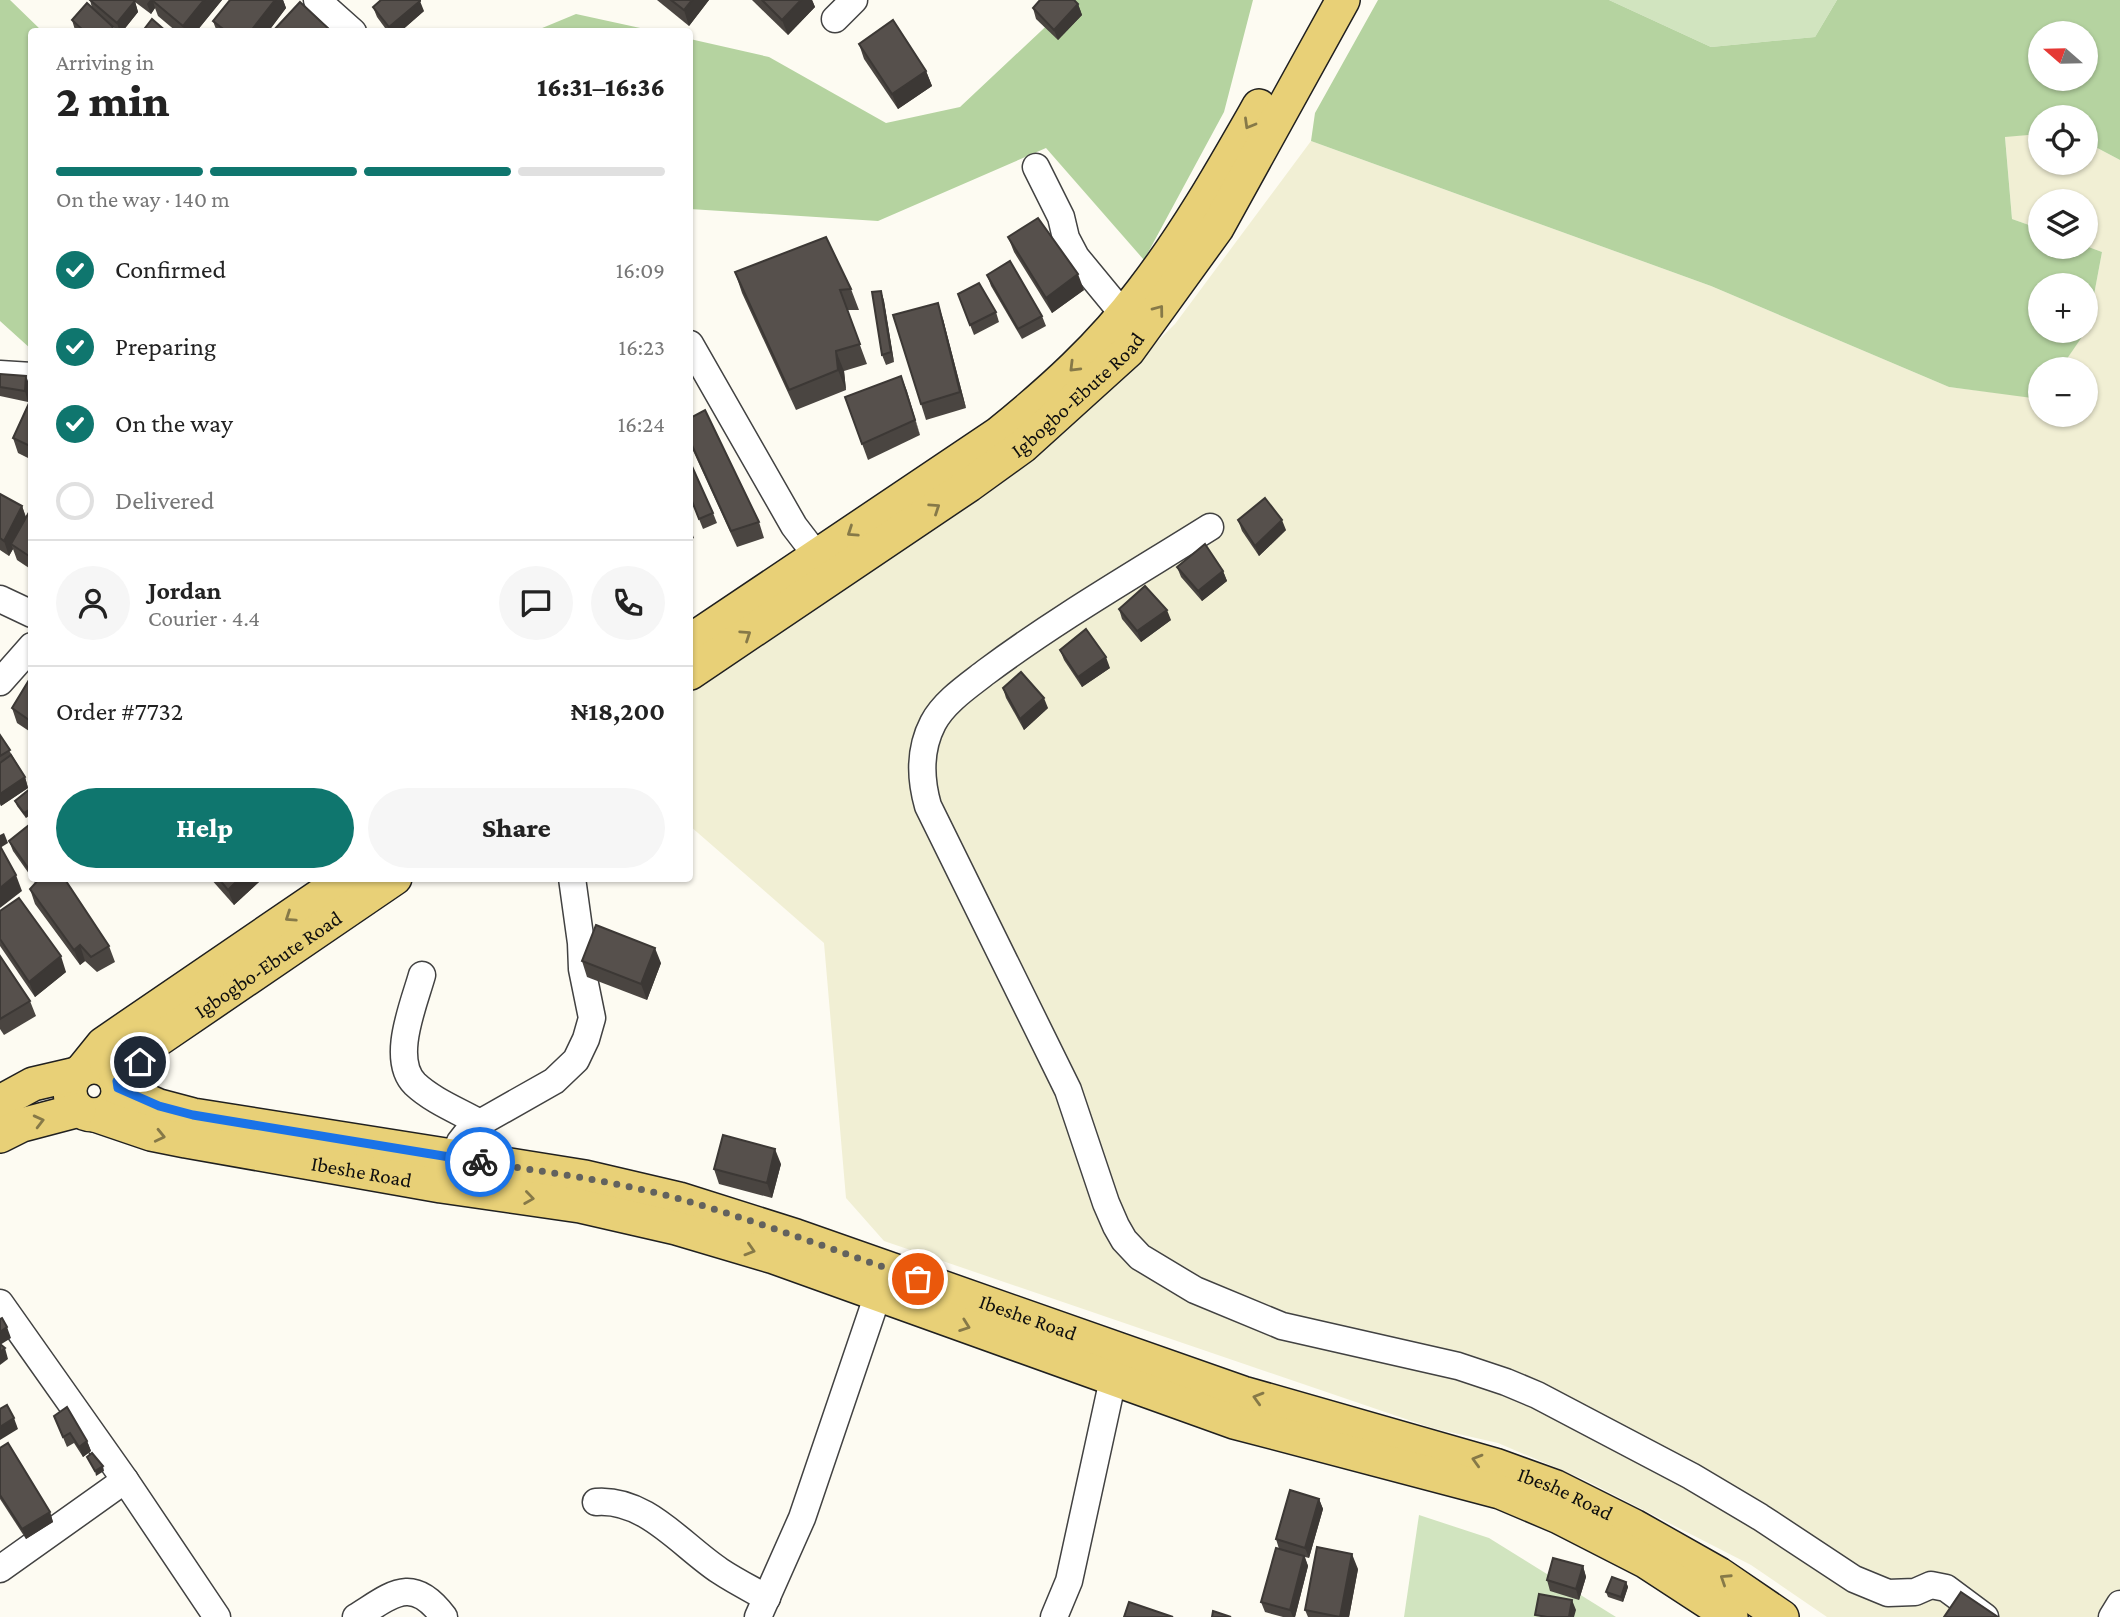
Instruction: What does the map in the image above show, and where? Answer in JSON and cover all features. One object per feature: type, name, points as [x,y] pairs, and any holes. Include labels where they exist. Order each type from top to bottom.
[{"type":"main road","name":"Igbogbo-Ebute Road","points":[[693,639],[998,434],[1046,395],[1094,348],[1142,292],[1205,200],[1318,0]]},
{"type":"main road","name":"Igbogbo-Ebute Road","points":[[693,671],[1023,446],[1128,351],[1217,228],[1343,0]]},
{"type":"main road","name":"Igbogbo-Ebute Road","points":[[79,1072],[103,1044],[346,886],[370,882]]},
{"type":"main road","name":"Igbogbo-Ebute Road","points":[[117,1084],[132,1074],[156,1041],[346,886]]},
{"type":"main road","points":[[0,1102],[33,1084],[90,1067],[106,1069],[117,1084],[115,1103],[110,1110],[22,1125],[0,1136]]},
{"type":"main road","points":[[79,1072],[72,1081],[70,1097],[87,1113]]},
{"type":"main road","name":"Ibeshe Road","points":[[117,1084],[159,1106],[193,1115],[585,1177],[679,1199],[796,1236],[1243,1394],[1495,1465],[1556,1487],[1634,1526],[1719,1574],[1782,1617]]},
{"type":"main road","name":"Ibeshe Road","points":[[87,1113],[151,1134],[186,1141],[442,1186],[580,1206],[676,1228],[774,1257],[1234,1422],[1500,1492],[1559,1517],[1645,1561],[1731,1617]]},
{"type":"street","points":[[317,0],[348,28]]},
{"type":"street","points":[[835,19],[854,0]]},
{"type":"street","points":[[1036,167],[1076,257],[1123,314]]},
{"type":"street","points":[[693,349],[794,526],[817,556]]},
{"type":"street","points":[[0,374],[28,376]]},
{"type":"street","points":[[1210,527],[1023,645],[956,695],[933,722],[923,756],[922,785],[928,806],[1068,1090],[1106,1203],[1124,1240],[1140,1257],[1170,1277],[1282,1326],[1458,1366],[1527,1391],[1691,1476],[1770,1523],[1854,1579],[1888,1593],[1915,1592],[1931,1586],[1945,1588],[1985,1617]]},
{"type":"street","points":[[0,599],[28,612]]},
{"type":"street","points":[[0,682],[28,650]]},
{"type":"street","points":[[453,1158],[460,1142],[471,1128],[554,1081],[576,1060],[586,1040],[592,1018],[582,969],[573,882]]},
{"type":"street","points":[[422,975],[406,1030],[405,1065],[413,1082],[429,1095],[480,1123]]},
{"type":"street","points":[[596,1503],[611,1501],[627,1505],[652,1519],[720,1570],[761,1612],[802,1518],[878,1294]]},
{"type":"street","points":[[0,1304],[125,1480],[217,1617]]},
{"type":"street","points":[[1054,1617],[1069,1581],[1113,1379]]},
{"type":"street","points":[[0,1569],[125,1480]]},
{"type":"street","points":[[356,1617],[396,1592],[410,1592],[425,1597],[444,1617]]},
{"type":"street","points":[[2112,1617],[2120,1604]]},
{"type":"shaded area","points":[[2028,135],[2028,175],[2098,175],[2098,148],[2120,160],[2120,1617],[1827,1617],[1751,1565],[1585,1480],[1498,1443],[1432,1428],[884,1241],[846,1198],[824,943],[693,829],[693,687],[1110,388],[1175,324],[1311,141],[1711,286],[1949,387],[2028,397],[2028,427],[2098,427],[2098,357],[2068,357],[2077,343],[2098,343],[2098,273],[2102,252],[2098,250],[2098,189],[2028,189],[2028,225],[2012,219],[2005,136]]},
{"type":"green space","points":[[0,0],[10,0],[39,28],[28,28],[28,346],[0,321]]},
{"type":"green space","points":[[1074,0],[1253,0],[1224,112],[1144,260],[1046,148],[878,221],[693,209],[693,40],[769,57],[886,123],[960,107]]},
{"type":"green space","points":[[1378,0],[1609,0],[1711,47],[1815,37],[1837,0],[2120,0],[2120,160],[2098,148],[2098,105],[2028,105],[2028,135],[2005,137],[2012,219],[2028,225],[2028,259],[2098,259],[2098,250],[2102,252],[2098,273],[2028,273],[2028,343],[2078,343],[2068,357],[2028,357],[2028,397],[1949,387],[1711,286],[1311,141],[1315,113]]},
{"type":"green space","points":[[1609,0],[1837,0],[1815,37],[1711,47]]},
{"type":"green space","points":[[576,14],[640,28],[542,28]]},
{"type":"green space","points":[[1419,1515],[1489,1538],[1616,1617],[1404,1617]]},
{"type":"building","points":[[90,0],[133,0],[135,1],[117,23]]},
{"type":"building","points":[[154,0],[204,0],[183,26]]},
{"type":"building","points":[[230,0],[275,0],[253,28],[222,28],[213,21]]},
{"type":"building","points":[[381,0],[420,1],[389,27],[373,7]]},
{"type":"building","points":[[671,0],[692,0],[684,10]]},
{"type":"building","points":[[762,0],[801,0],[782,20]]},
{"type":"building","points":[[1040,0],[1074,0],[1078,4],[1054,30],[1033,8]]},
{"type":"building","points":[[300,2],[328,28],[276,28]]},
{"type":"building","points":[[87,3],[113,27],[81,28],[72,20]]},
{"type":"building","points":[[152,19],[162,28],[145,28]]},
{"type":"building","points":[[893,20],[926,71],[892,94],[859,44]]},
{"type":"building","points":[[1038,218],[1078,274],[1046,298],[1008,237]]},
{"type":"building","points":[[826,237],[851,289],[840,290],[860,344],[836,351],[838,370],[789,390],[735,272]]},
{"type":"building","points":[[1010,261],[1042,316],[1018,329],[987,275]]},
{"type":"building","points":[[979,283],[996,312],[970,325],[958,294]]},
{"type":"building","points":[[881,291],[891,352],[882,355],[872,292]]},
{"type":"building","points":[[938,303],[960,392],[921,404],[893,315]]},
{"type":"building","points":[[0,374],[26,376],[25,391],[0,387]]},
{"type":"building","points":[[901,376],[915,420],[862,444],[845,397]]},
{"type":"building","points":[[28,405],[28,445],[13,438]]},
{"type":"building","points":[[705,410],[759,522],[731,531],[693,448],[693,416]]},
{"type":"building","points":[[693,469],[713,513],[699,519],[693,504]]},
{"type":"building","points":[[0,494],[22,506],[4,541],[0,538]]},
{"type":"building","points":[[1265,498],[1282,520],[1255,546],[1238,520]]},
{"type":"building","points":[[28,514],[28,555],[11,544]]},
{"type":"building","points":[[1205,544],[1223,571],[1198,591],[1177,567]]},
{"type":"building","points":[[1145,586],[1167,610],[1137,631],[1119,609]]},
{"type":"building","points":[[1086,629],[1106,657],[1078,677],[1060,650]]},
{"type":"building","points":[[1021,672],[1044,698],[1020,719],[1003,688]]},
{"type":"building","points":[[28,682],[28,719],[12,708]]},
{"type":"building","points":[[0,735],[10,750],[0,756]]},
{"type":"building","points":[[11,755],[25,777],[0,794],[0,763]]},
{"type":"building","points":[[28,790],[28,810],[24,813],[15,801]]},
{"type":"building","points":[[28,826],[28,868],[9,841]]},
{"type":"building","points":[[0,846],[16,875],[0,888]]},
{"type":"building","points":[[36,882],[67,882],[109,946],[91,957],[80,945],[74,950],[30,889]]},
{"type":"building","points":[[221,882],[236,882],[228,890]]},
{"type":"building","points":[[19,898],[61,956],[29,982],[0,939],[0,911]]},
{"type":"building","points":[[596,925],[655,948],[641,984],[582,961]]},
{"type":"building","points":[[0,956],[30,1001],[0,1019]]},
{"type":"building","points":[[723,1135],[775,1149],[767,1183],[714,1169]]},
{"type":"building","points":[[2,1318],[7,1327],[0,1332],[0,1319]]},
{"type":"building","points":[[7,1405],[14,1418],[0,1427],[0,1409]]},
{"type":"building","points":[[67,1407],[87,1441],[79,1447],[70,1433],[63,1437],[54,1416]]},
{"type":"building","points":[[8,1443],[50,1512],[22,1529],[0,1495],[0,1448]]},
{"type":"building","points":[[92,1453],[103,1466],[95,1471],[87,1457]]},
{"type":"building","points":[[1290,1490],[1319,1499],[1305,1548],[1276,1539]]},
{"type":"building","points":[[1317,1547],[1352,1554],[1340,1617],[1305,1610]]},
{"type":"building","points":[[1276,1548],[1304,1556],[1290,1610],[1261,1602]]},
{"type":"building","points":[[1553,1558],[1583,1566],[1576,1589],[1547,1580]]},
{"type":"building","points":[[1612,1577],[1626,1582],[1621,1597],[1606,1592]]},
{"type":"building","points":[[1961,1592],[1998,1617],[1944,1617]]},
{"type":"building","points":[[1539,1594],[1572,1600],[1569,1617],[1535,1615]]},
{"type":"building","points":[[1129,1602],[1173,1617],[1124,1617]]},
{"type":"building","points":[[1213,1611],[1231,1617],[1212,1617]]},
{"type":"way so far","points":[[480,1162],[585,1177],[679,1199],[918,1279]]},
{"type":"route","points":[[140,1062],[132,1074],[117,1081],[118,1088],[159,1106],[193,1115],[480,1162]]}]
